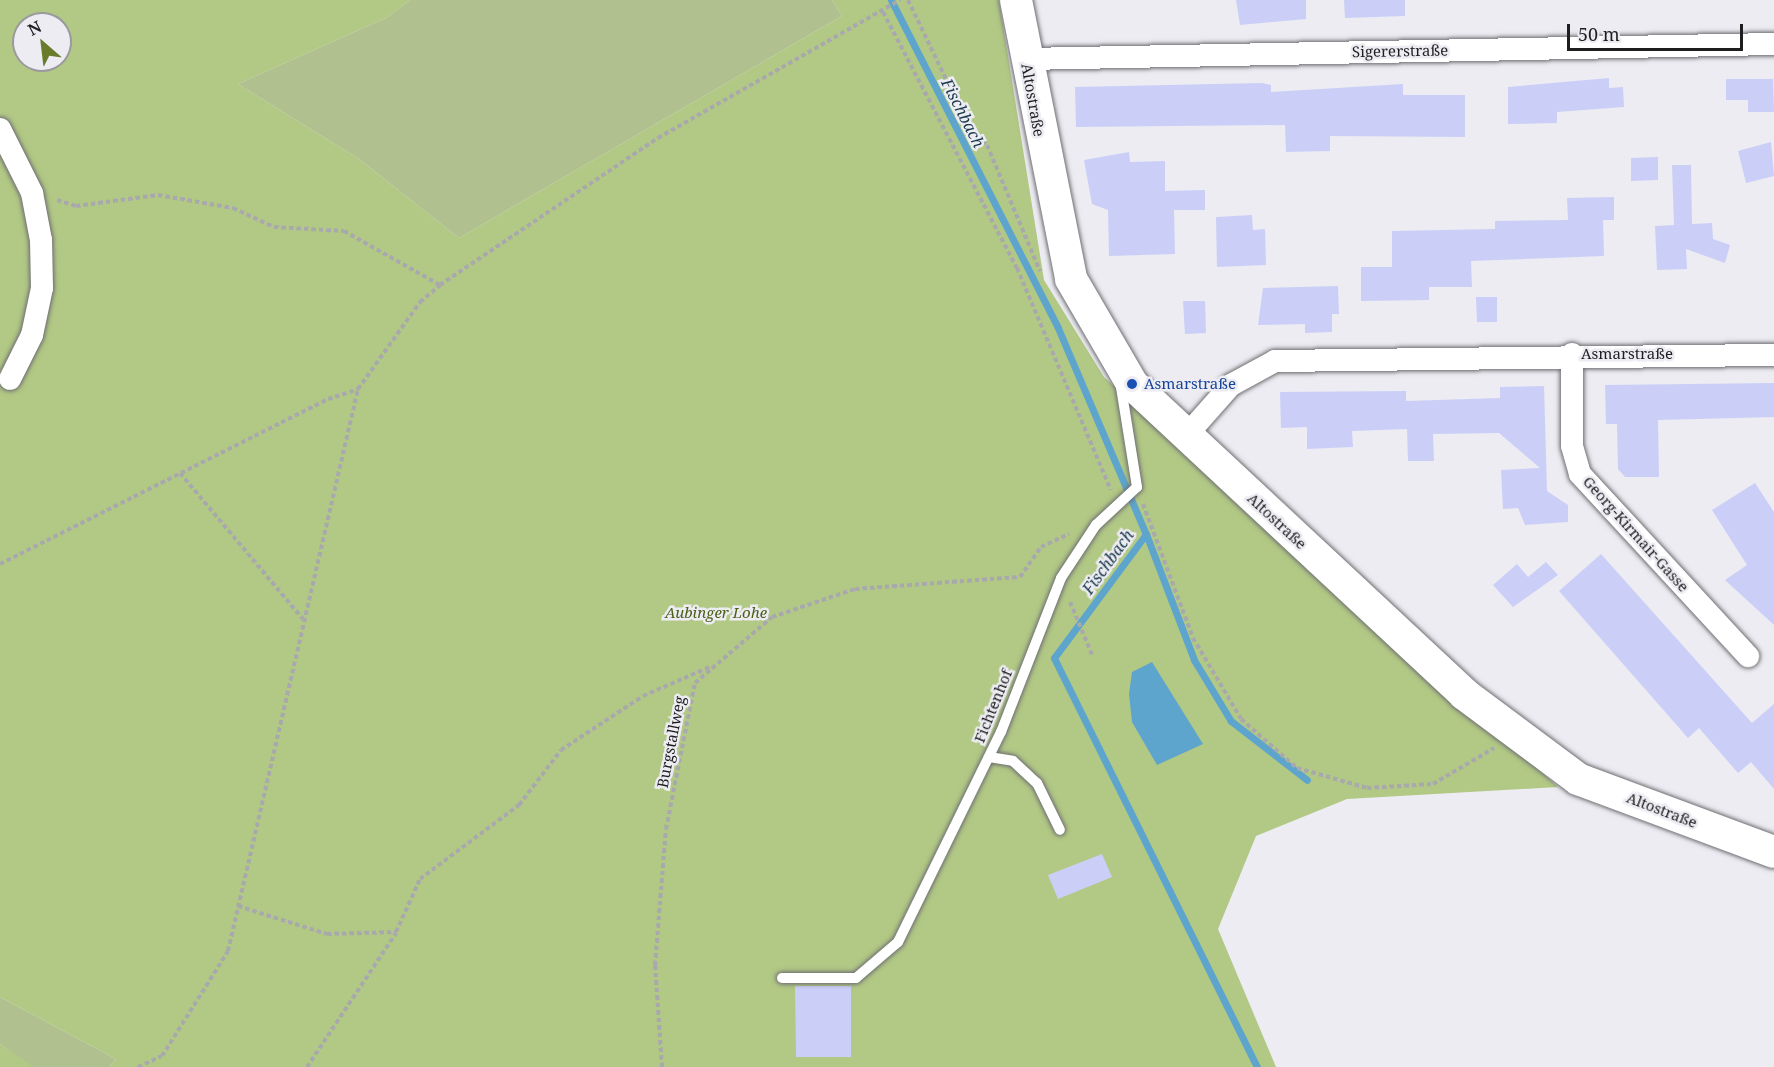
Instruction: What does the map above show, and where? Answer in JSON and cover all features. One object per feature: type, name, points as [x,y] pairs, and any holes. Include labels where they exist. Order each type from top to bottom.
[{"type":"main road","name":"Altostraße","points":[[1016,0],[1071,279],[1118,366],[1185,436],[1464,694],[1517,734],[1578,779],[1774,852]]},
{"type":"street","name":"Sigererstraße","points":[[1026,59],[1774,44]]},
{"type":"street","points":[[0,129],[32,193],[41,240],[42,288],[32,335],[10,379]]},
{"type":"street","name":"Asmarstraße","points":[[1185,436],[1231,385],[1275,361],[1572,354],[1774,355]]},
{"type":"street","name":"Georg-Kirmair-Gasse","points":[[1572,354],[1572,446],[1580,474],[1748,656]]},
{"type":"lane","points":[[1118,366],[1137,487]]},
{"type":"lane","name":"Fichtenhof","points":[[782,978],[856,978],[886,957],[898,942],[989,757],[1060,578],[1096,525],[1137,487]]},
{"type":"lane","points":[[989,757],[1013,761],[1037,783],[1060,830]]},
{"type":"path","points":[[138,1067],[162,1056],[228,951],[358,389],[420,302],[440,285],[658,138],[900,0]]},
{"type":"path","points":[[908,0],[964,117],[987,145],[1042,276]]},
{"type":"path","points":[[883,11],[1017,268],[1117,505]]},
{"type":"path","points":[[32,193],[76,206],[158,195],[233,208],[274,227],[344,231],[440,285]]},
{"type":"path","points":[[0,564],[180,472],[358,389]]},
{"type":"path","points":[[180,472],[303,620]]},
{"type":"path","points":[[1137,487],[1193,638],[1241,719],[1298,768],[1367,788],[1433,784],[1517,734]]},
{"type":"path","name":"Burgstallweg","points":[[662,1067],[655,964],[666,829],[695,683],[772,617],[855,590],[1020,577],[1041,547],[1073,532]]},
{"type":"path","points":[[1073,608],[1093,657]]},
{"type":"path","points":[[307,1067],[396,932],[420,879],[519,805],[561,750],[643,696],[717,664]]},
{"type":"path","points":[[238,906],[327,934],[396,932]]},
{"type":"green space","name":"Aubinger Lohe","points":[[0,0],[410,0],[386,18],[238,84],[359,159],[459,238],[842,16],[832,0],[999,0],[1044,280],[1104,377],[1558,787],[1347,799],[1256,836],[1218,929],[1276,1067],[109,1067],[116,1059],[0,997]]},
{"type":"green space","points":[[410,0],[832,0],[842,16],[459,238],[359,159],[238,84],[386,18]]},
{"type":"green space","points":[[0,997],[116,1059],[109,1067],[32,1067],[0,1044]]},
{"type":"green space","points":[[0,1044],[32,1066],[32,1067],[0,1067]]},
{"type":"water","points":[[1152,662],[1203,744],[1157,765],[1132,722],[1129,694],[1132,672]]},
{"type":"building","points":[[1236,0],[1306,0],[1306,19],[1240,25]]},
{"type":"building","points":[[1344,0],[1405,0],[1405,16],[1345,18]]},
{"type":"building","points":[[1609,78],[1609,88],[1623,87],[1624,107],[1557,112],[1557,123],[1508,124],[1508,87]]},
{"type":"building","points":[[1726,79],[1773,79],[1774,112],[1748,112],[1748,100],[1726,100]]},
{"type":"building","points":[[1262,83],[1271,85],[1271,92],[1403,84],[1403,95],[1465,95],[1465,137],[1330,136],[1330,151],[1286,152],[1285,125],[1076,127],[1075,87]]},
{"type":"building","points":[[1771,142],[1774,176],[1746,183],[1738,151]]},
{"type":"building","points":[[1129,152],[1130,162],[1165,161],[1165,191],[1205,190],[1205,210],[1174,210],[1175,254],[1109,256],[1108,210],[1092,204],[1084,160]]},
{"type":"building","points":[[1658,157],[1658,180],[1631,181],[1631,158]]},
{"type":"building","points":[[1672,165],[1691,165],[1692,224],[1712,223],[1713,239],[1730,245],[1725,263],[1686,249],[1687,269],[1657,270],[1655,226],[1674,225]]},
{"type":"building","points":[[1614,197],[1614,220],[1603,220],[1604,256],[1471,261],[1472,287],[1429,287],[1429,300],[1361,301],[1361,267],[1392,267],[1392,231],[1495,229],[1495,221],[1568,220],[1567,198]]},
{"type":"building","points":[[1252,215],[1253,230],[1265,229],[1266,265],[1217,267],[1216,217]]},
{"type":"building","points":[[1338,286],[1339,314],[1332,314],[1332,332],[1305,333],[1305,324],[1258,325],[1263,288]]},
{"type":"building","points":[[1476,297],[1497,297],[1497,322],[1477,322]]},
{"type":"building","points":[[1183,301],[1205,301],[1206,333],[1185,334]]},
{"type":"building","points":[[1774,383],[1774,417],[1658,420],[1659,477],[1625,477],[1618,469],[1617,424],[1606,424],[1605,385]]},
{"type":"building","points":[[1544,386],[1547,491],[1568,505],[1568,522],[1525,525],[1518,508],[1503,509],[1501,470],[1540,468],[1499,433],[1433,434],[1434,461],[1408,461],[1407,429],[1352,431],[1353,447],[1307,449],[1307,427],[1281,428],[1280,392],[1406,391],[1406,401],[1500,398],[1500,387]]},
{"type":"building","points":[[1755,483],[1774,512],[1774,625],[1725,580],[1747,565],[1712,510]]},
{"type":"building","points":[[1601,554],[1752,723],[1774,704],[1774,789],[1751,762],[1738,773],[1699,728],[1688,738],[1559,591]]},
{"type":"building","points":[[1546,562],[1558,575],[1513,607],[1493,585],[1517,564],[1528,577]]},
{"type":"building","points":[[1102,854],[1112,877],[1058,899],[1048,875]]},
{"type":"building","points":[[795,986],[851,986],[851,1057],[796,1057]]},
{"type":"waterway","name":"Fischbach","points":[[891,0],[1058,328],[1146,534],[1054,658],[1257,1067]]},
{"type":"waterway","points":[[1146,534],[1194,660],[1231,721],[1307,780]]},
{"type":"place","name":"Asmarstraße","points":[[1132,384]]}]
